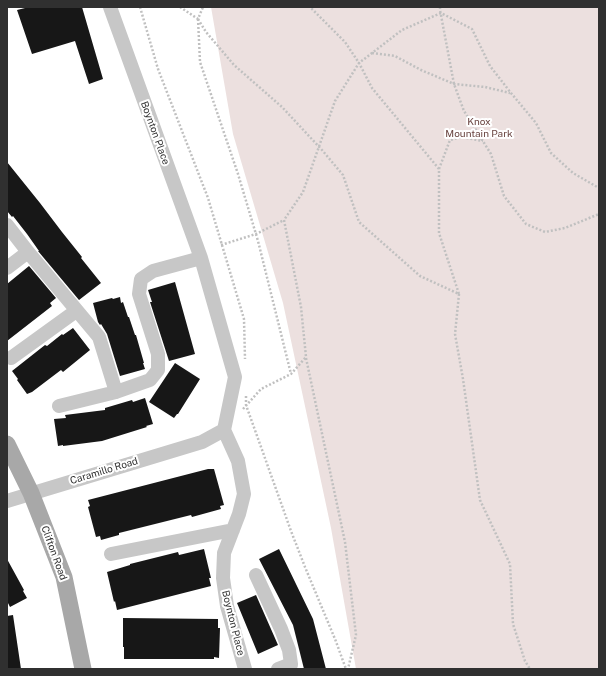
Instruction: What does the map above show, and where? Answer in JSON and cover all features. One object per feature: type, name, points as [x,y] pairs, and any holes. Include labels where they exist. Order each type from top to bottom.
[{"type":"main road","name":"Clifton Road","points":[[7,444],[32,493],[64,577],[83,669]]},
{"type":"street","name":"Boynton Place","points":[[110,7],[201,258],[235,377],[224,430],[238,461],[244,494],[239,514],[224,553],[223,578],[227,606],[245,669]]},
{"type":"street","points":[[7,225],[76,311],[99,337],[116,392]]},
{"type":"street","points":[[7,268],[28,252]]},
{"type":"street","points":[[59,406],[116,392],[150,380],[158,370],[158,354],[139,294],[141,279],[153,271],[201,258]]},
{"type":"street","points":[[11,358],[76,311]]},
{"type":"street","name":"Caramillo Road","points":[[7,501],[202,442],[224,430]]},
{"type":"street","points":[[111,554],[233,530]]},
{"type":"street","points":[[256,575],[289,650],[287,667]]},
{"type":"path","points":[[140,7],[158,69],[208,198],[244,319],[245,366]]},
{"type":"path","points":[[180,7],[198,19],[206,32],[234,65],[282,107],[343,175],[359,222],[420,276],[459,294]]},
{"type":"path","points":[[203,7],[198,19],[200,62],[238,174],[256,234],[291,374]]},
{"type":"path","points":[[310,7],[345,42],[359,63],[372,88],[439,169]]},
{"type":"path","points":[[440,7],[454,84],[464,111],[491,154],[504,196],[526,224],[545,232],[565,228],[599,214]]},
{"type":"path","points":[[221,245],[256,234],[284,220],[303,192],[335,101],[359,63],[402,30],[441,13]]},
{"type":"path","points":[[441,13],[472,29],[490,66],[511,94],[536,123],[550,153],[572,173],[599,188]]},
{"type":"path","points":[[372,53],[395,56],[421,70],[454,84],[486,87],[511,94]]},
{"type":"path","points":[[483,141],[461,137],[450,140],[439,169],[439,233],[459,294],[455,334],[463,379],[480,500],[510,564],[513,624],[525,661],[530,669]]},
{"type":"path","points":[[284,220],[301,307],[306,357],[345,542],[356,635],[347,669]]},
{"type":"path","points":[[242,410],[261,389],[291,374],[306,357]]},
{"type":"path","points":[[246,390],[246,405],[291,531],[347,669]]},
{"type":"green space","name":"Knox Mountain Park","points":[[211,7],[599,7],[599,669],[356,669],[331,528],[283,303],[233,134]]},
{"type":"building","points":[[29,7],[82,7],[103,79],[89,84],[75,41],[32,54],[17,10]]},
{"type":"building","points":[[7,162],[101,283],[79,300],[38,251],[13,216],[12,217],[7,211]]},
{"type":"building","points":[[29,266],[56,298],[50,303],[52,306],[7,341],[7,284]]},
{"type":"building","points":[[175,282],[195,354],[169,361],[150,302],[152,302],[148,290]]},
{"type":"building","points":[[120,297],[121,303],[123,302],[136,335],[145,369],[120,376],[107,334],[98,322],[93,303]]},
{"type":"building","points":[[73,328],[90,350],[63,372],[61,370],[32,392],[27,394],[12,371],[45,345],[47,346],[62,334],[63,335]]},
{"type":"building","points":[[175,363],[200,379],[174,418],[149,402]]},
{"type":"building","points":[[145,398],[153,424],[102,441],[58,446],[54,419],[66,418],[65,415],[105,410],[105,408],[132,400],[133,402]]},
{"type":"building","points":[[208,469],[214,469],[224,505],[220,506],[221,509],[119,533],[119,535],[101,540],[100,536],[96,537],[88,507],[90,506],[88,500]]},
{"type":"building","points":[[204,549],[211,578],[209,578],[211,586],[117,610],[107,572],[130,564],[178,552],[179,555]]},
{"type":"building","points":[[279,549],[313,619],[326,669],[304,669],[293,625],[259,559]]},
{"type":"building","points":[[7,559],[27,598],[10,607],[7,601]]},
{"type":"building","points":[[256,595],[278,645],[258,654],[237,603]]},
{"type":"building","points":[[13,615],[21,669],[7,669],[7,616]]},
{"type":"building","points":[[123,618],[218,619],[218,628],[220,628],[219,658],[124,659]]}]
